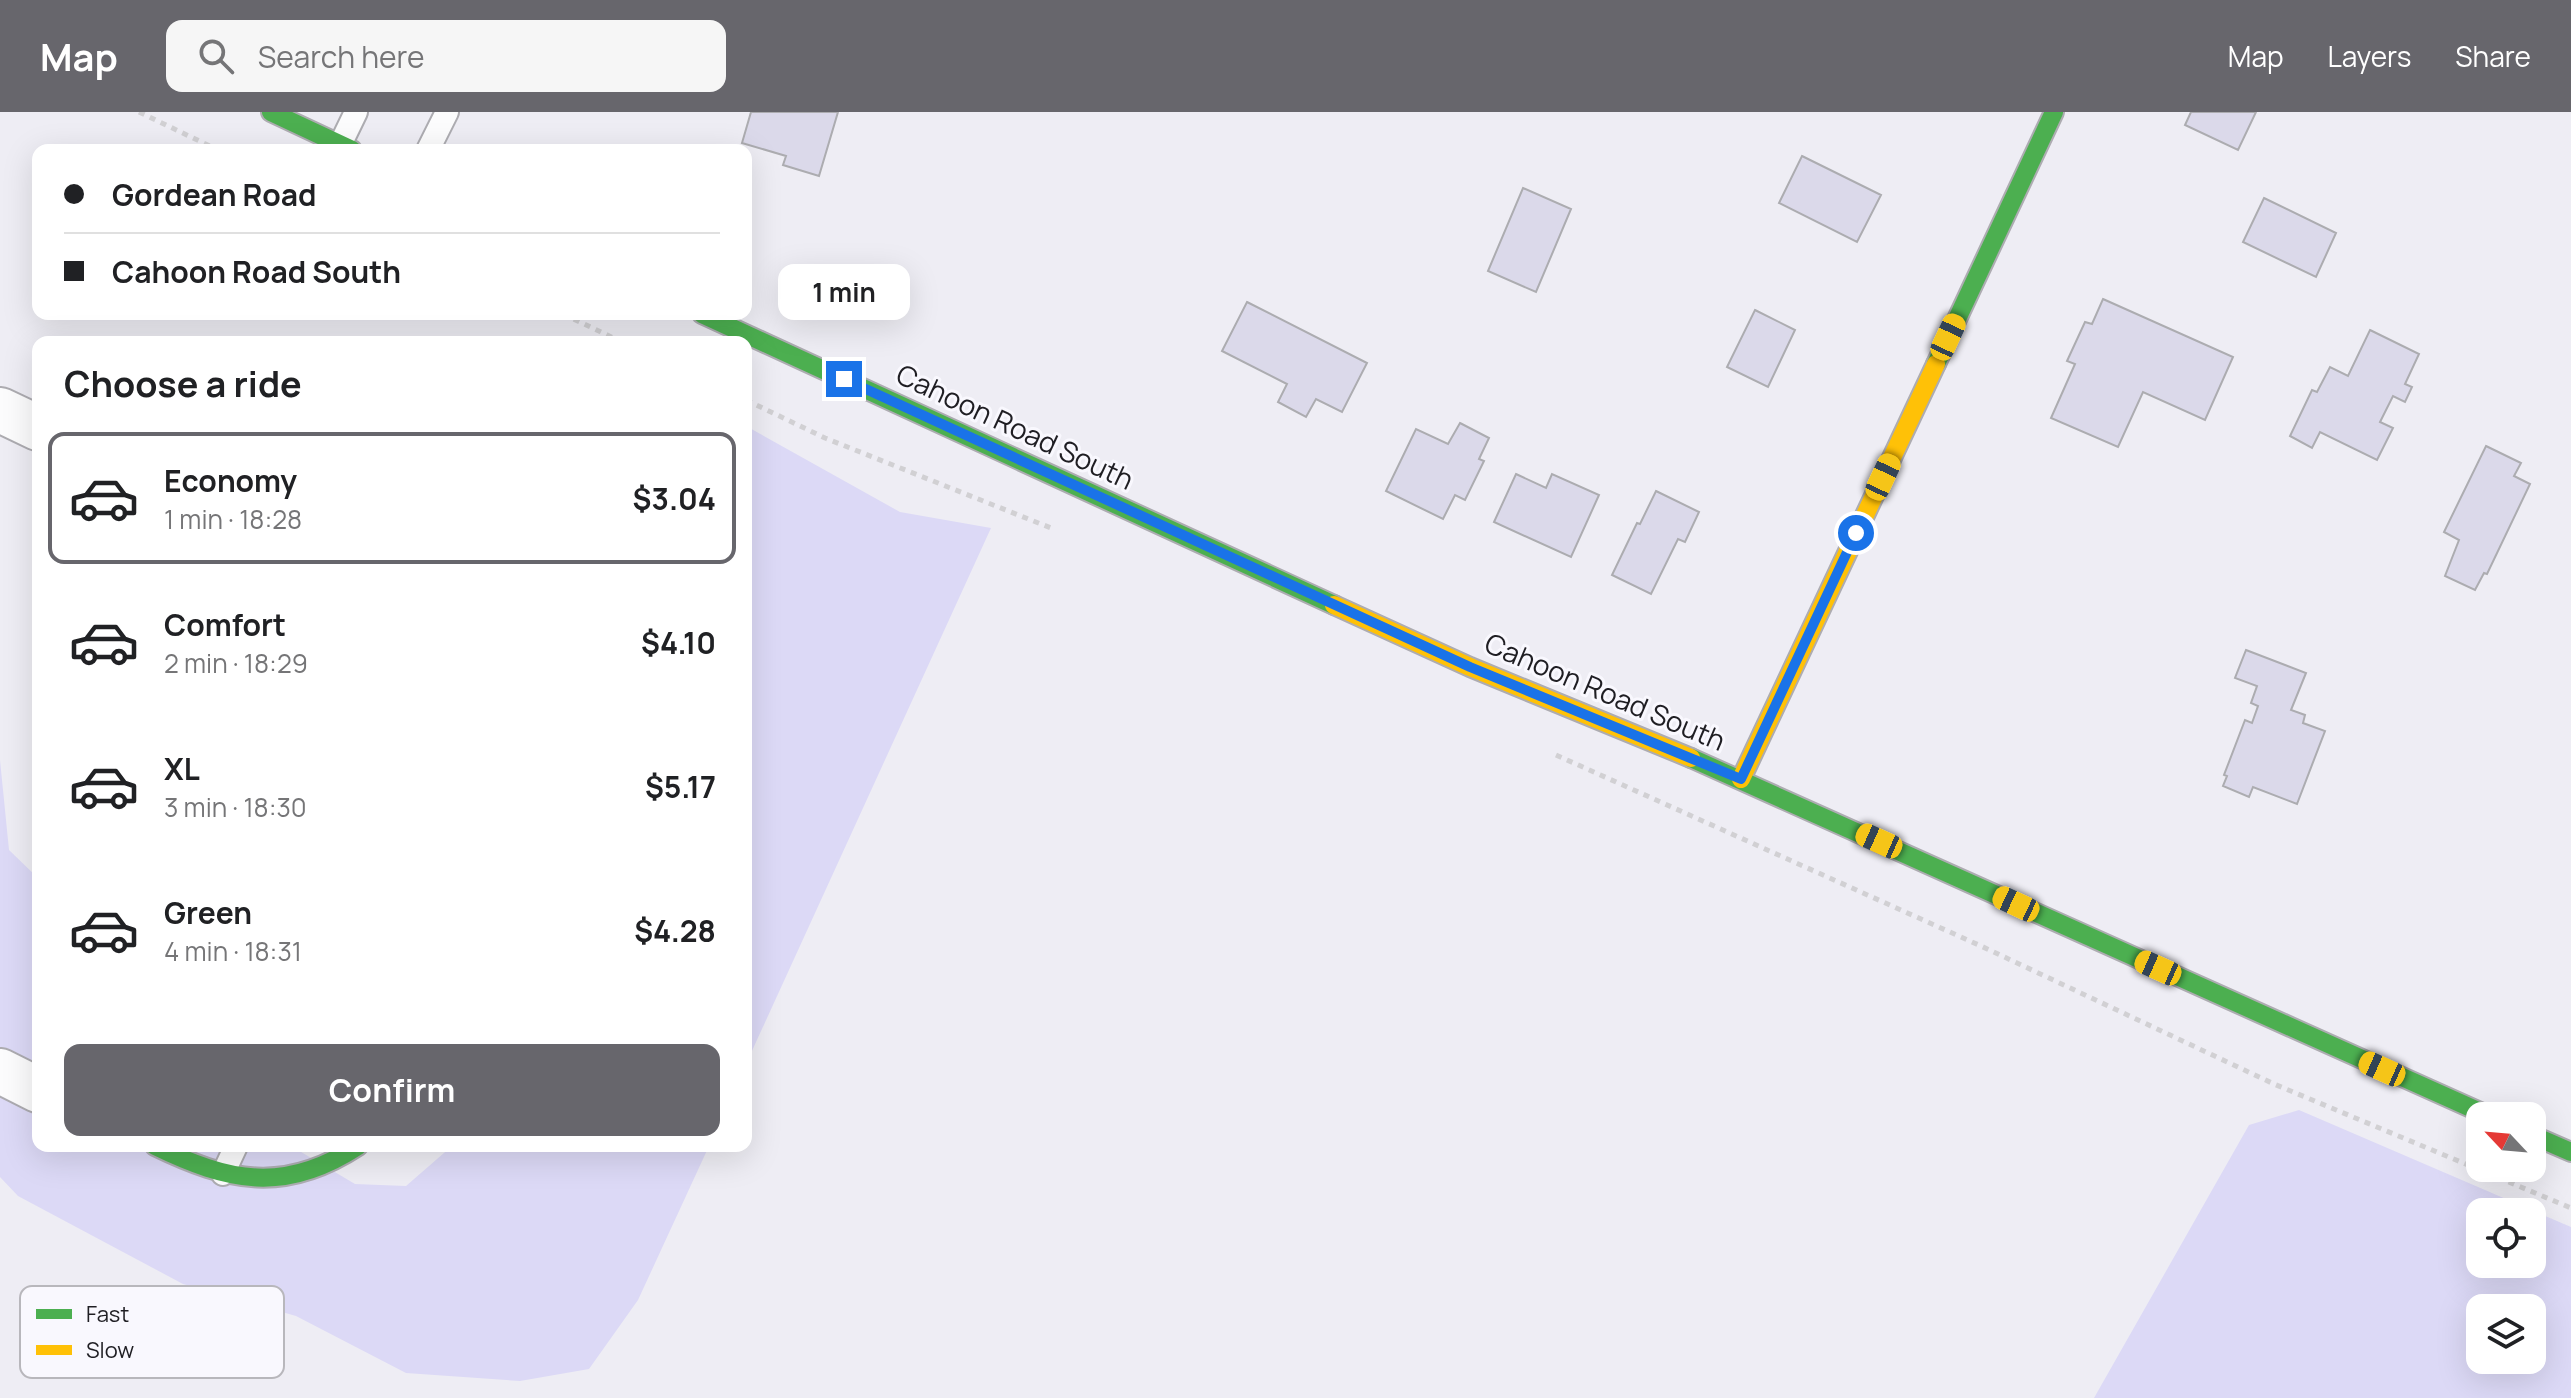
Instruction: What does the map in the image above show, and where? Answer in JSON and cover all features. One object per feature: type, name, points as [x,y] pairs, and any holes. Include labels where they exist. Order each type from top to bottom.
[{"type":"main road","points":[[271,112],[340,144]]},
{"type":"main road","points":[[1741,779],[2054,112]]},
{"type":"main road","name":"Cahoon Road South","points":[[715,320],[750,336]]},
{"type":"main road","name":"Cahoon Road South","points":[[752,337],[1455,660],[1741,779],[2466,1106]]},
{"type":"main road","points":[[2546,1141],[2571,1152]]},
{"type":"main road","points":[[170,1152],[223,1174],[246,1177],[288,1176],[339,1160],[350,1152]]},
{"type":"street","points":[[0,410],[32,425]]},
{"type":"street","points":[[0,1071],[32,1087]]},
{"type":"lane","points":[[347,144],[356,112]]},
{"type":"lane","points":[[431,144],[447,112]]},
{"type":"lane","points":[[223,1174],[233,1152]]},
{"type":"path","points":[[139,112],[206,144]]},
{"type":"path","points":[[576,320],[609,336]]},
{"type":"path","points":[[752,403],[825,438],[1064,533]]},
{"type":"path","points":[[1553,754],[1981,946],[2274,1084],[2571,1208]]},
{"type":"shaded area","points":[[752,429],[900,512],[991,528],[752,1051]]},
{"type":"shaded area","points":[[0,760],[9,850],[32,872],[32,1152],[301,1152],[355,1184],[406,1186],[445,1152],[706,1152],[638,1300],[589,1369],[520,1381],[406,1373],[284,1313],[284,1286],[183,1284],[18,1196],[0,1177]]},
{"type":"shaded area","points":[[2299,1110],[2504,1198],[2466,1198],[2466,1278],[2546,1278],[2546,1216],[2571,1227],[2571,1398],[2094,1398],[2249,1125]]},
{"type":"building","points":[[751,112],[838,112],[819,176],[783,165],[786,156],[742,143]]},
{"type":"building","points":[[2191,112],[2256,112],[2238,150],[2185,125]]},
{"type":"building","points":[[1802,156],[1881,195],[1857,242],[1779,203]]},
{"type":"building","points":[[1523,188],[1571,209],[1536,292],[1488,271]]},
{"type":"building","points":[[2264,198],[2336,233],[2316,277],[2243,242]]},
{"type":"building","points":[[2103,299],[2233,357],[2205,420],[2143,392],[2118,447],[2051,418],[2075,364],[2067,361],[2085,322],[2092,324]]},
{"type":"building","points":[[1247,302],[1367,363],[1342,412],[1316,399],[1306,417],[1278,402],[1287,384],[1222,351]]},
{"type":"building","points":[[1755,310],[1795,330],[1768,387],[1727,367]]},
{"type":"building","points":[[2370,330],[2419,354],[2405,384],[2412,387],[2405,402],[2393,396],[2380,422],[2393,428],[2377,460],[2320,432],[2312,448],[2290,436],[2312,390],[2317,392],[2330,367],[2348,376]]},
{"type":"building","points":[[1460,423],[1489,438],[1479,459],[1484,461],[1465,500],[1455,495],[1443,519],[1386,491],[1416,429],[1448,444]]},
{"type":"building","points":[[2486,446],[2521,463],[2514,476],[2530,484],[2487,574],[2484,573],[2475,590],[2445,576],[2459,540],[2444,532]]},
{"type":"building","points":[[1516,474],[1546,488],[1552,474],[1599,495],[1571,557],[1494,522]]},
{"type":"building","points":[[1656,491],[1699,512],[1685,542],[1678,539],[1651,594],[1612,575]]},
{"type":"building","points":[[2246,650],[2306,673],[2291,710],[2305,715],[2303,723],[2325,731],[2297,804],[2253,787],[2249,797],[2223,786],[2227,776],[2224,775],[2245,720],[2252,723],[2258,706],[2251,703],[2257,686],[2235,678]]},
{"type":"traffic: fast","points":[[271,112],[339,144]]},
{"type":"traffic: fast","points":[[1936,364],[2054,112]]},
{"type":"traffic: fast","points":[[715,320],[750,336]]},
{"type":"traffic: fast","points":[[752,337],[1334,605]]},
{"type":"traffic: fast","points":[[1691,758],[2466,1106]]},
{"type":"traffic: fast","points":[[2546,1141],[2571,1152]]},
{"type":"traffic: fast","points":[[168,1152],[208,1168],[257,1178],[281,1177],[306,1171],[347,1152]]},
{"type":"traffic: slow","points":[[1741,779],[1936,364]]},
{"type":"traffic: slow","points":[[1334,605],[1470,667],[1691,758]]},
{"type":"route","points":[[844,379],[1470,667],[1741,779],[1856,533]]}]
